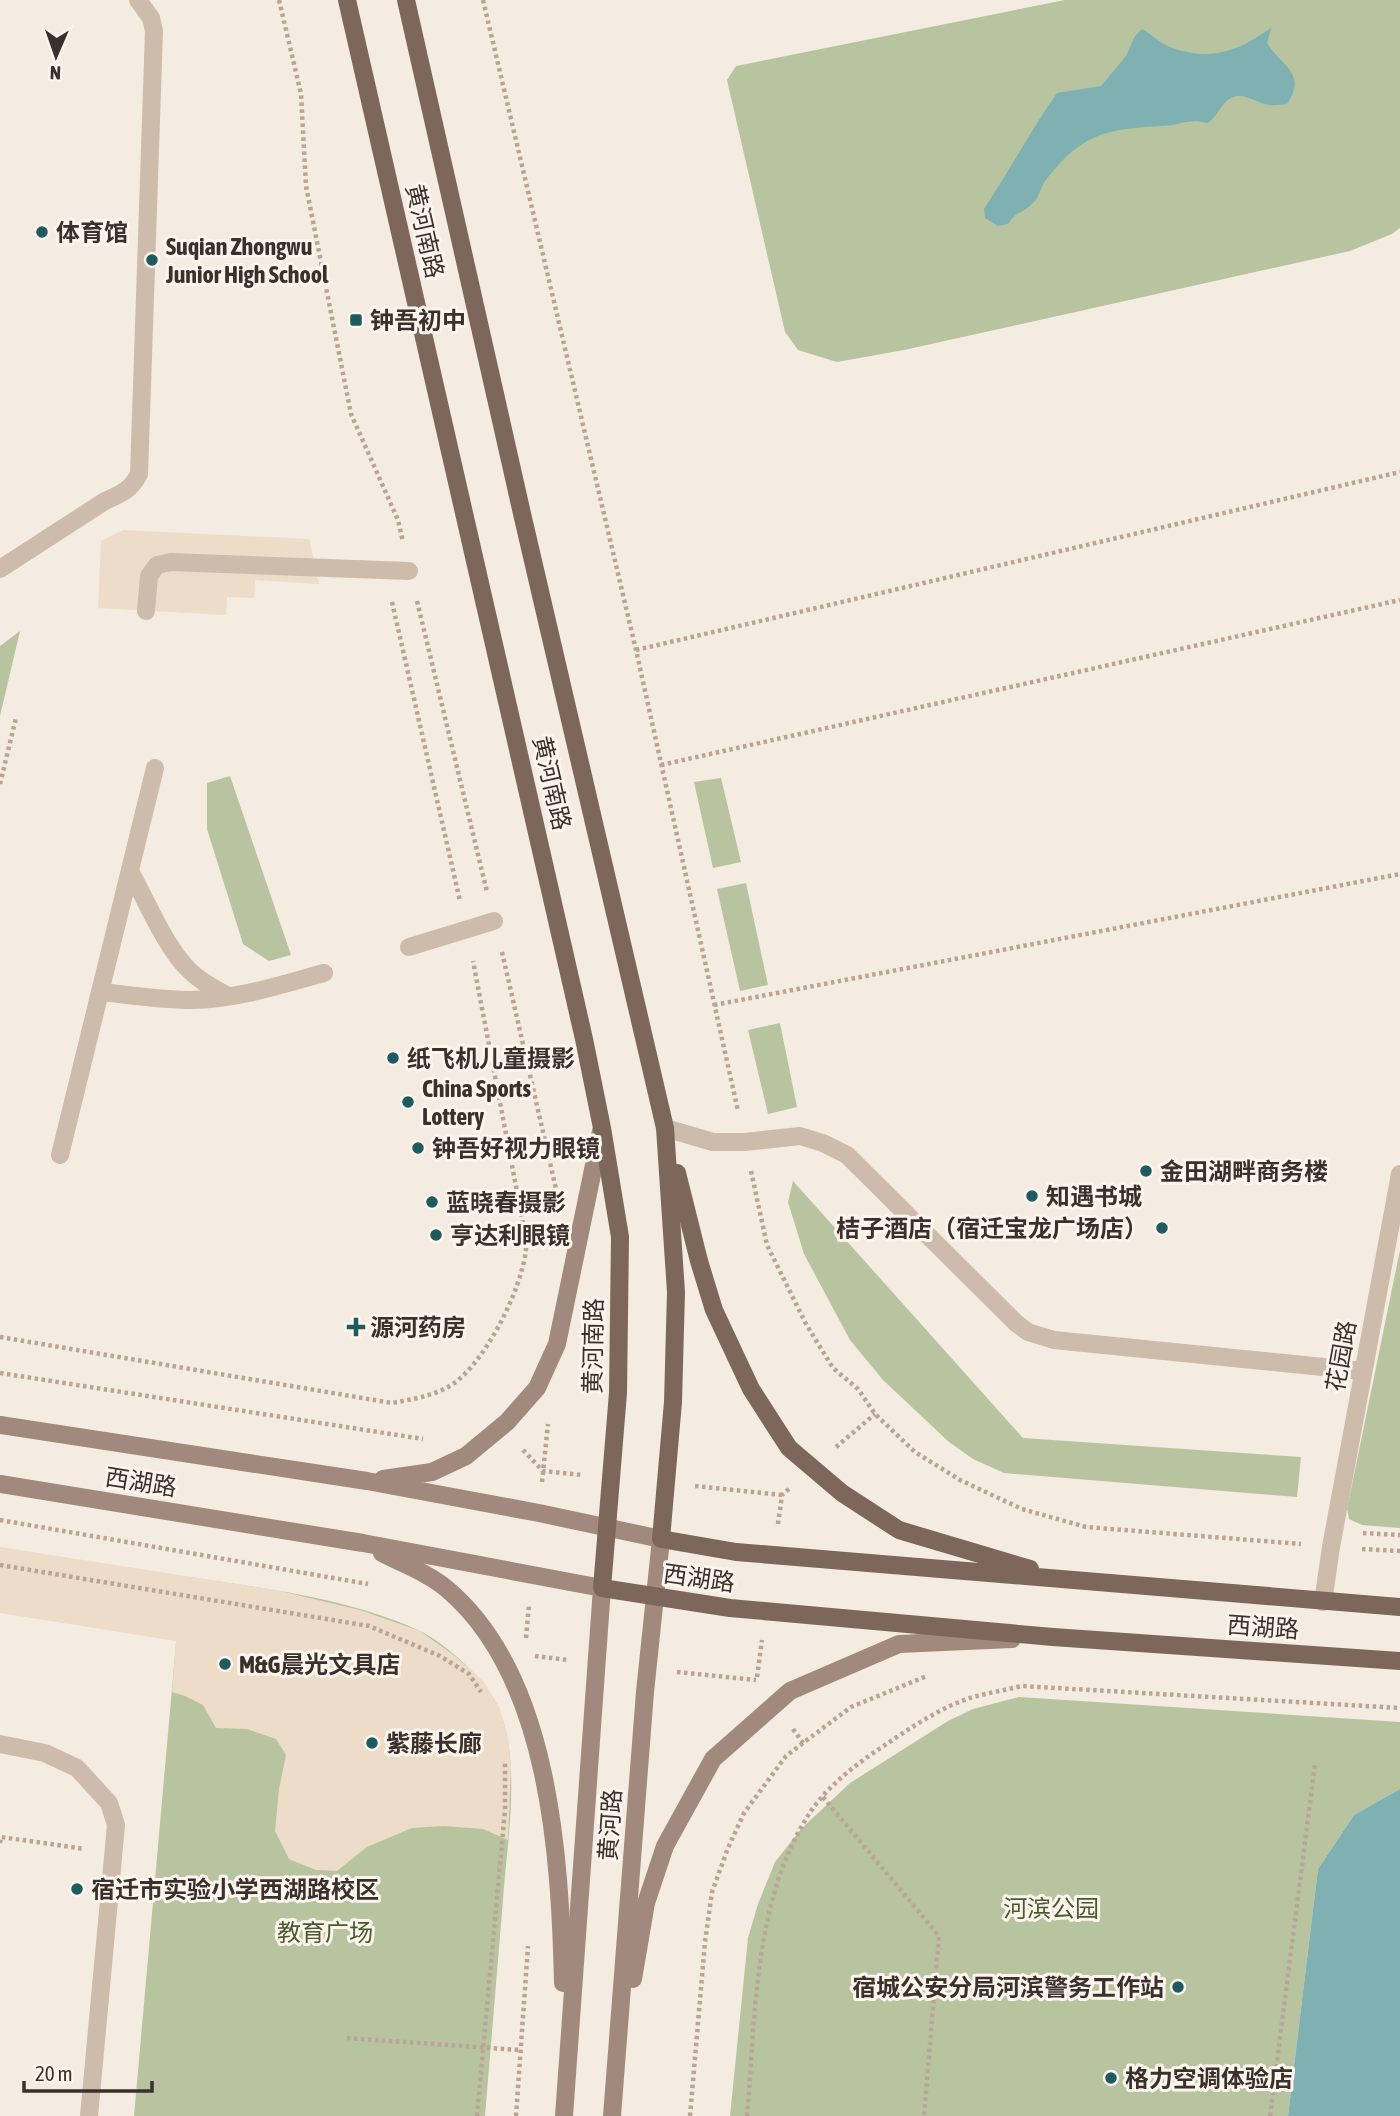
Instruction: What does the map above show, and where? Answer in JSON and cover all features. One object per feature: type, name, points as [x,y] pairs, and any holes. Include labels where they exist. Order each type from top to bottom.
[{"type":"main road","name":"黄河南路","points":[[347,0],[519,750],[602,1128],[620,1237],[618,1393],[602,1588]]},
{"type":"main road","name":"黄河南路","points":[[406,0],[523,518],[666,1128],[676,1292],[673,1402],[661,1539]]},
{"type":"main road","points":[[368,1481],[432,1472],[466,1456],[507,1422],[537,1388],[557,1343],[602,1128]]},
{"type":"main road","points":[[666,1128],[714,1310],[751,1389],[789,1448],[842,1493],[899,1530],[1066,1579]]},
{"type":"main road","name":"西湖路","points":[[0,1425],[368,1481],[661,1539]]},
{"type":"main road","name":"西湖路","points":[[0,1485],[363,1543],[654,1597],[742,1609],[1053,1637],[1400,1661]]},
{"type":"main road","points":[[661,1539],[736,1552],[1066,1579]]},
{"type":"main road","name":"黄河路","points":[[612,2116],[645,1692],[661,1539]]},
{"type":"main road","points":[[363,1543],[446,1587],[478,1619],[515,1682],[541,1758],[555,1856],[562,1937],[565,2093]]},
{"type":"main road","name":"西湖路","points":[[1066,1579],[1400,1607]]},
{"type":"main road","name":"黄河路","points":[[564,2116],[602,1588]]},
{"type":"main road","points":[[614,2089],[646,1903],[665,1846],[713,1759],[790,1691],[899,1644],[1053,1637]]},
{"type":"street","points":[[0,569],[105,501],[122,494],[135,483],[139,474],[154,31],[151,19],[138,0]]},
{"type":"street","points":[[146,611],[149,576],[157,565],[171,562],[409,571]]},
{"type":"street","points":[[60,1155],[155,768]]},
{"type":"street","points":[[130,871],[186,968],[228,996]]},
{"type":"street","points":[[409,947],[495,921]]},
{"type":"street","points":[[100,992],[189,1000],[261,991],[324,973]]},
{"type":"street","points":[[666,1128],[713,1142],[745,1142],[800,1136],[823,1143],[847,1155],[1010,1318],[1028,1332],[1054,1340],[1363,1371]]},
{"type":"street","name":"花园路","points":[[1323,1602],[1400,1174]]},
{"type":"street","points":[[0,1744],[46,1753],[77,1768],[109,1803],[116,1825],[89,2116]]},
{"type":"path","points":[[279,0],[301,94],[306,186],[351,414],[398,520],[495,921],[557,1197]]},
{"type":"path","points":[[482,0],[636,650],[767,1245],[806,1324],[833,1368],[858,1389],[875,1414],[915,1452],[960,1480],[1022,1509],[1086,1527],[1331,1547]]},
{"type":"path","points":[[636,650],[1400,472]]},
{"type":"path","points":[[0,1337],[391,1403],[424,1397],[453,1383],[472,1365],[513,1299],[526,1248],[523,1223],[467,929],[385,570]]},
{"type":"path","points":[[661,765],[1400,600]]},
{"type":"path","points":[[0,784],[16,718]]},
{"type":"path","points":[[714,1005],[1400,874]]},
{"type":"path","points":[[0,1373],[428,1440]]},
{"type":"path","points":[[543,1471],[549,1420]]},
{"type":"path","points":[[0,1520],[356,1580],[380,1587]]},
{"type":"path","points":[[0,1565],[369,1626],[440,1656],[469,1674],[486,1701]]},
{"type":"path","points":[[690,2116],[712,1892],[744,1813],[786,1756],[851,1707],[912,1680],[935,1673]]},
{"type":"path","points":[[747,2116],[761,1960],[771,1905],[794,1844],[811,1812],[840,1778],[932,1715],[969,1699],[1022,1686],[1400,1708]]},
{"type":"path","points":[[477,2116],[505,1810],[505,1754]]},
{"type":"path","points":[[1270,2116],[1315,1764]]},
{"type":"path","points":[[823,1797],[939,1936],[924,2116]]},
{"type":"path","points":[[0,1843],[1,1837],[114,1853]]},
{"type":"path","points":[[347,2038],[520,2050]]},
{"type":"green space","points":[[1065,0],[1400,0],[1400,228],[1392,234],[1350,251],[904,350],[837,362],[798,350],[785,332],[727,80],[736,66]]},
{"type":"green space","points":[[20,631],[0,716],[0,646]]},
{"type":"green space","points":[[230,776],[291,955],[269,961],[243,944],[207,829],[207,783]]},
{"type":"green space","points":[[721,778],[741,862],[713,868],[694,782]]},
{"type":"green space","points":[[746,883],[768,985],[740,991],[717,889]]},
{"type":"green space","points":[[780,1023],[797,1107],[768,1114],[748,1030]]},
{"type":"green space","points":[[793,1181],[1023,1438],[1301,1457],[1297,1497],[1004,1473],[973,1459],[949,1442],[883,1380],[850,1340],[804,1254],[788,1202]]},
{"type":"green space","points":[[1400,1250],[1400,1528],[1362,1525],[1349,1519],[1347,1509]]},
{"type":"green space","name":"教育广场","points":[[182,1576],[302,1595],[361,1609],[418,1630],[441,1644],[465,1664],[494,1700],[500,1711],[510,1756],[511,1804],[485,2116],[134,2116]]},
{"type":"green space","name":"河滨公园","points":[[1019,1697],[1400,1722],[1400,1789],[1354,1815],[1318,1869],[1288,2116],[730,2116],[748,1938],[775,1862],[801,1829],[850,1783],[948,1721],[973,1709]]},
{"type":"shaded area","points":[[123,530],[309,539],[319,584],[255,580],[254,598],[227,597],[226,615],[98,608],[101,541]]},
{"type":"shaded area","name":"教育广场","points":[[0,1547],[276,1590],[360,1610],[420,1631],[455,1656],[484,1682],[500,1709],[508,1738],[511,1768],[508,1840],[483,1829],[444,1826],[412,1828],[367,1847],[337,1871],[316,1870],[289,1859],[275,1831],[286,1755],[276,1739],[247,1729],[216,1728],[203,1705],[172,1692],[176,1641],[0,1613]]},
{"type":"water","points":[[1271,28],[1267,43],[1294,77],[1293,93],[1287,104],[1270,105],[1236,96],[1225,103],[1208,123],[1194,121],[1134,128],[1099,136],[1087,141],[1066,157],[1045,181],[1034,202],[1014,216],[1008,224],[998,226],[985,218],[984,209],[1057,93],[1101,86],[1126,56],[1135,36],[1142,29],[1170,47],[1198,54],[1211,54],[1234,49]]},
{"type":"water","points":[[1400,1789],[1400,2116],[1288,2116],[1318,1869],[1354,1815]]},
{"type":"place","name":"体育馆","points":[[42,232]]},
{"type":"place","name":"Suqian Zhongwu Junior High School","points":[[152,260]]},
{"type":"place","name":"钟吾初中","points":[[356,320]]},
{"type":"place","name":"纸飞机儿童摄影","points":[[393,1058]]},
{"type":"place","name":"China Sports Lottery","points":[[408,1102]]},
{"type":"place","name":"钟吾好视力眼镜","points":[[418,1148]]},
{"type":"place","name":"金田湖畔商务楼","points":[[1146,1171]]},
{"type":"place","name":"知遇书城","points":[[1032,1196]]},
{"type":"place","name":"蓝晓春摄影","points":[[432,1202]]},
{"type":"place","name":"桔子酒店（宿迁宝龙广场店）","points":[[1162,1228]]},
{"type":"place","name":"亨达利眼镜","points":[[436,1235]]},
{"type":"place","name":"源河药房","points":[[356,1327]]},
{"type":"place","name":"M&G晨光文具店","points":[[225,1664]]},
{"type":"place","name":"紫藤长廊","points":[[372,1743]]},
{"type":"place","name":"宿迁市实验小学西湖路校区","points":[[77,1889]]},
{"type":"place","name":"宿城公安分局河滨警务工作站","points":[[1178,1987]]},
{"type":"place","name":"格力空调体验店","points":[[1111,2078]]}]
